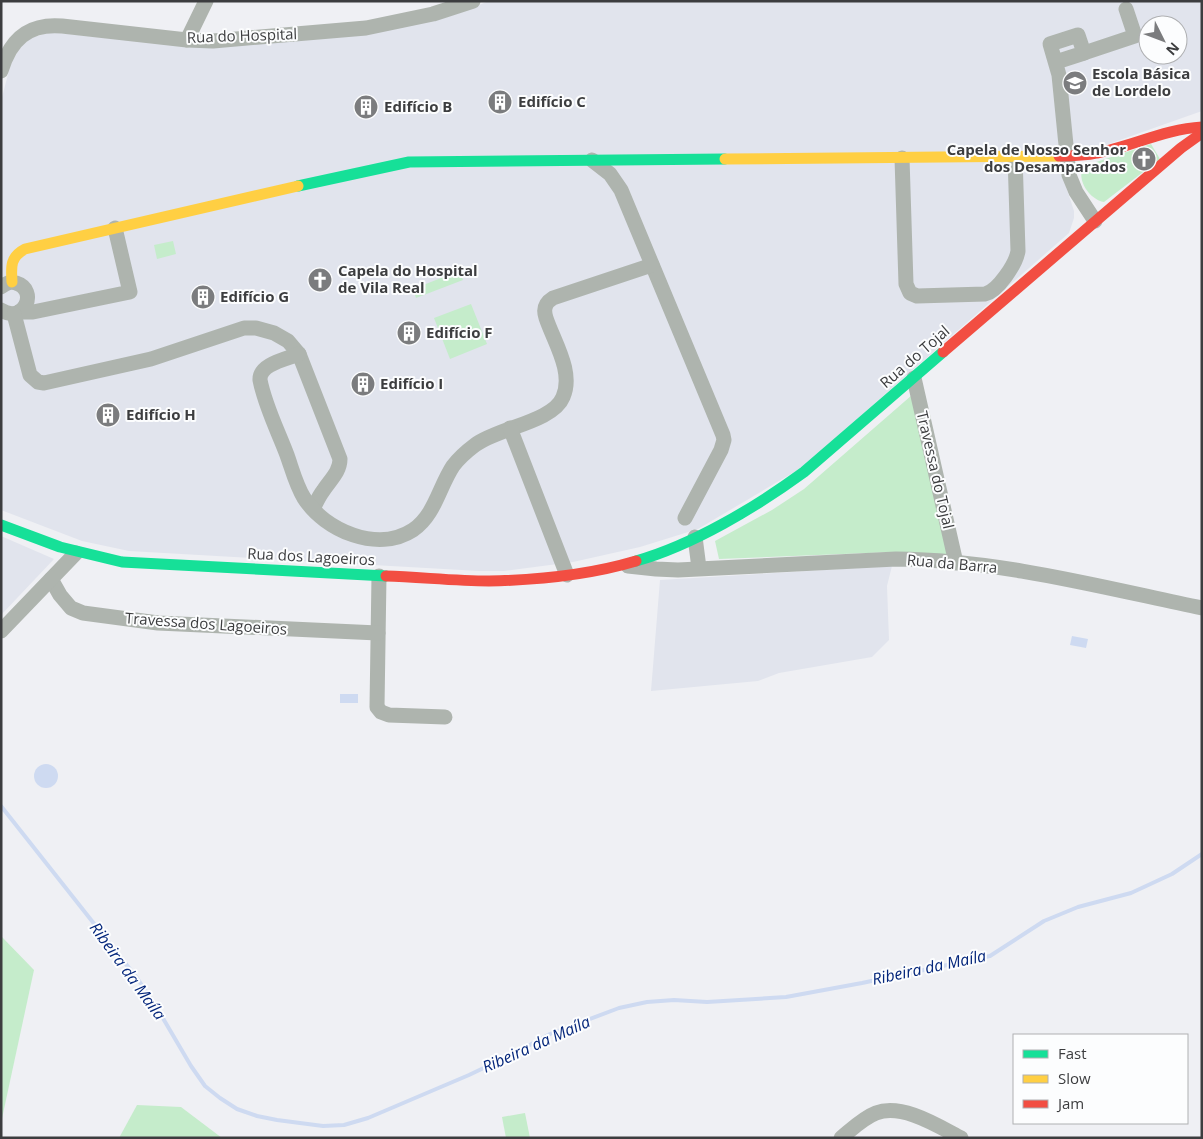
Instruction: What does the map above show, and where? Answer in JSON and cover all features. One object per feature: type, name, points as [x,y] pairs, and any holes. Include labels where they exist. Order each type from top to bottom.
[{"type":"main road","points":[[7,285],[12,260],[19,252],[32,246],[402,163],[1066,156],[1100,154],[1177,130],[1202,127]]},
{"type":"main road","name":"Rua do Tojal","points":[[623,564],[647,558],[690,540],[743,512],[786,485],[825,455],[1095,221],[1181,148],[1202,133]]},
{"type":"main road","name":"Rua dos Lagoeiros","points":[[1,525],[76,553],[122,562],[500,581],[540,579],[623,564]]},
{"type":"street","points":[[187,40],[206,1]]},
{"type":"street","name":"Rua do Hospital","points":[[1,71],[9,50],[17,40],[27,32],[44,26],[62,26],[187,40],[221,40],[366,28],[433,14],[473,1]]},
{"type":"street","points":[[1095,221],[1072,184],[1066,156],[1060,84],[1050,44],[1078,35],[1084,53],[1135,36],[1126,9]]},
{"type":"street","points":[[902,158],[906,284],[910,293],[917,296],[985,294],[993,291],[1014,264],[1018,251],[1015,156]]},
{"type":"street","points":[[592,160],[610,174],[619,186],[722,431],[724,440],[721,450],[685,518]]},
{"type":"street","points":[[7,311],[33,312],[130,292],[115,228]]},
{"type":"street","points":[[299,354],[264,370],[260,380],[301,493],[313,509],[333,525],[356,536],[381,539],[402,536],[414,530],[426,517],[450,472],[462,456],[483,439],[550,413],[561,401],[565,393],[565,370],[544,313],[547,302],[553,298],[652,265]]},
{"type":"street","points":[[7,285],[22,286],[27,294],[26,305],[7,311]]},
{"type":"street","points":[[7,311],[30,376],[38,382],[44,383],[151,360],[244,328],[256,328],[274,333],[288,341],[299,354],[340,459],[340,465],[336,473],[322,491],[313,509]]},
{"type":"street","name":"Travessa do Tojal","points":[[914,378],[956,563]]},
{"type":"street","points":[[510,428],[567,575]]},
{"type":"street","points":[[690,540],[693,569]]},
{"type":"street","points":[[1,631],[76,553]]},
{"type":"street","name":"Rua da Barra","points":[[623,564],[656,569],[693,569],[896,559],[956,563],[1037,573],[1202,608]]},
{"type":"street","points":[[379,576],[377,703],[379,710],[389,715],[445,717]]},
{"type":"street","name":"Travessa dos Lagoeiros","points":[[51,579],[63,600],[71,608],[98,616],[158,623],[378,633]]},
{"type":"street","points":[[841,1138],[858,1123],[876,1113],[888,1110],[903,1112],[924,1120],[960,1138]]},
{"type":"shaded area","points":[[489,1],[1202,1],[1202,111],[1086,152],[1058,138],[1059,165],[1074,211],[1074,218],[1069,233],[801,468],[698,529],[640,547],[573,562],[504,571],[129,551],[82,541],[1,510],[1,101],[11,63],[22,45],[31,38],[50,32],[184,46],[474,7]]},
{"type":"shaded area","points":[[1,536],[54,559],[1,615]]},
{"type":"shaded area","points":[[892,566],[887,586],[889,640],[872,657],[779,673],[758,681],[651,691],[660,580]]},
{"type":"green space","points":[[1151,144],[1160,159],[1104,202],[1094,197],[1085,188],[1081,177],[1084,166]]},
{"type":"green space","points":[[173,241],[176,254],[157,259],[154,245]]},
{"type":"green space","points":[[459,271],[463,280],[416,298],[413,289]]},
{"type":"green space","points":[[471,304],[487,344],[450,359],[434,318]]},
{"type":"green space","points":[[912,395],[948,556],[893,552],[719,559],[715,541],[772,510],[804,489]]},
{"type":"green space","points":[[1,936],[34,970],[1,1123]]},
{"type":"green space","points":[[137,1105],[181,1107],[222,1138],[119,1138]]},
{"type":"green space","points":[[525,1113],[530,1138],[506,1138],[502,1117]]},
{"type":"water","points":[[1072,636],[1088,639],[1086,648],[1070,645]]},
{"type":"water","points":[[340,694],[358,694],[358,703],[340,703]]},
{"type":"water","points":[[46,764],[51,765],[57,771],[57,781],[51,787],[46,788],[41,787],[35,781],[34,776],[35,771],[41,765]]},
{"type":"waterway","name":"Ribeira da Maíla","points":[[1,806],[137,978],[205,1086],[237,1109],[257,1116],[323,1126],[344,1125],[368,1118],[469,1075],[550,1034],[619,1008],[647,1002],[674,1000],[707,1002],[786,997],[990,956],[1044,921],[1078,907],[1131,893],[1172,874],[1202,854]]},
{"type":"traffic: fast","points":[[298,186],[409,162],[725,159]]},
{"type":"traffic: fast","points":[[636,561],[658,554],[702,535],[766,498],[804,472],[943,352]]},
{"type":"traffic: fast","points":[[1,525],[60,547],[122,562],[386,576]]},
{"type":"traffic: slow","points":[[725,159],[1059,156]]},
{"type":"traffic: slow","points":[[12,282],[12,263],[16,255],[25,249],[298,186]]},
{"type":"traffic: jam","points":[[1059,156],[1092,154],[1162,134],[1202,127]]},
{"type":"traffic: jam","points":[[943,352],[1181,148],[1202,133]]},
{"type":"traffic: jam","points":[[386,576],[476,581],[526,579],[582,573],[636,561]]},
{"type":"place","name":"Escola Básica de Lordelo","points":[[1075,83]]},
{"type":"place","name":"Edifício C","points":[[500,102]]},
{"type":"place","name":"Edifício B","points":[[366,107]]},
{"type":"place","name":"Capela de Nosso Senhor dos Desamparados","points":[[1144,159]]},
{"type":"place","name":"Capela do Hospital de Vila Real","points":[[320,280]]},
{"type":"place","name":"Edifício G","points":[[203,297]]},
{"type":"place","name":"Edifício F","points":[[409,333]]},
{"type":"place","name":"Edifício I","points":[[363,384]]},
{"type":"place","name":"Edifício H","points":[[108,415]]}]
